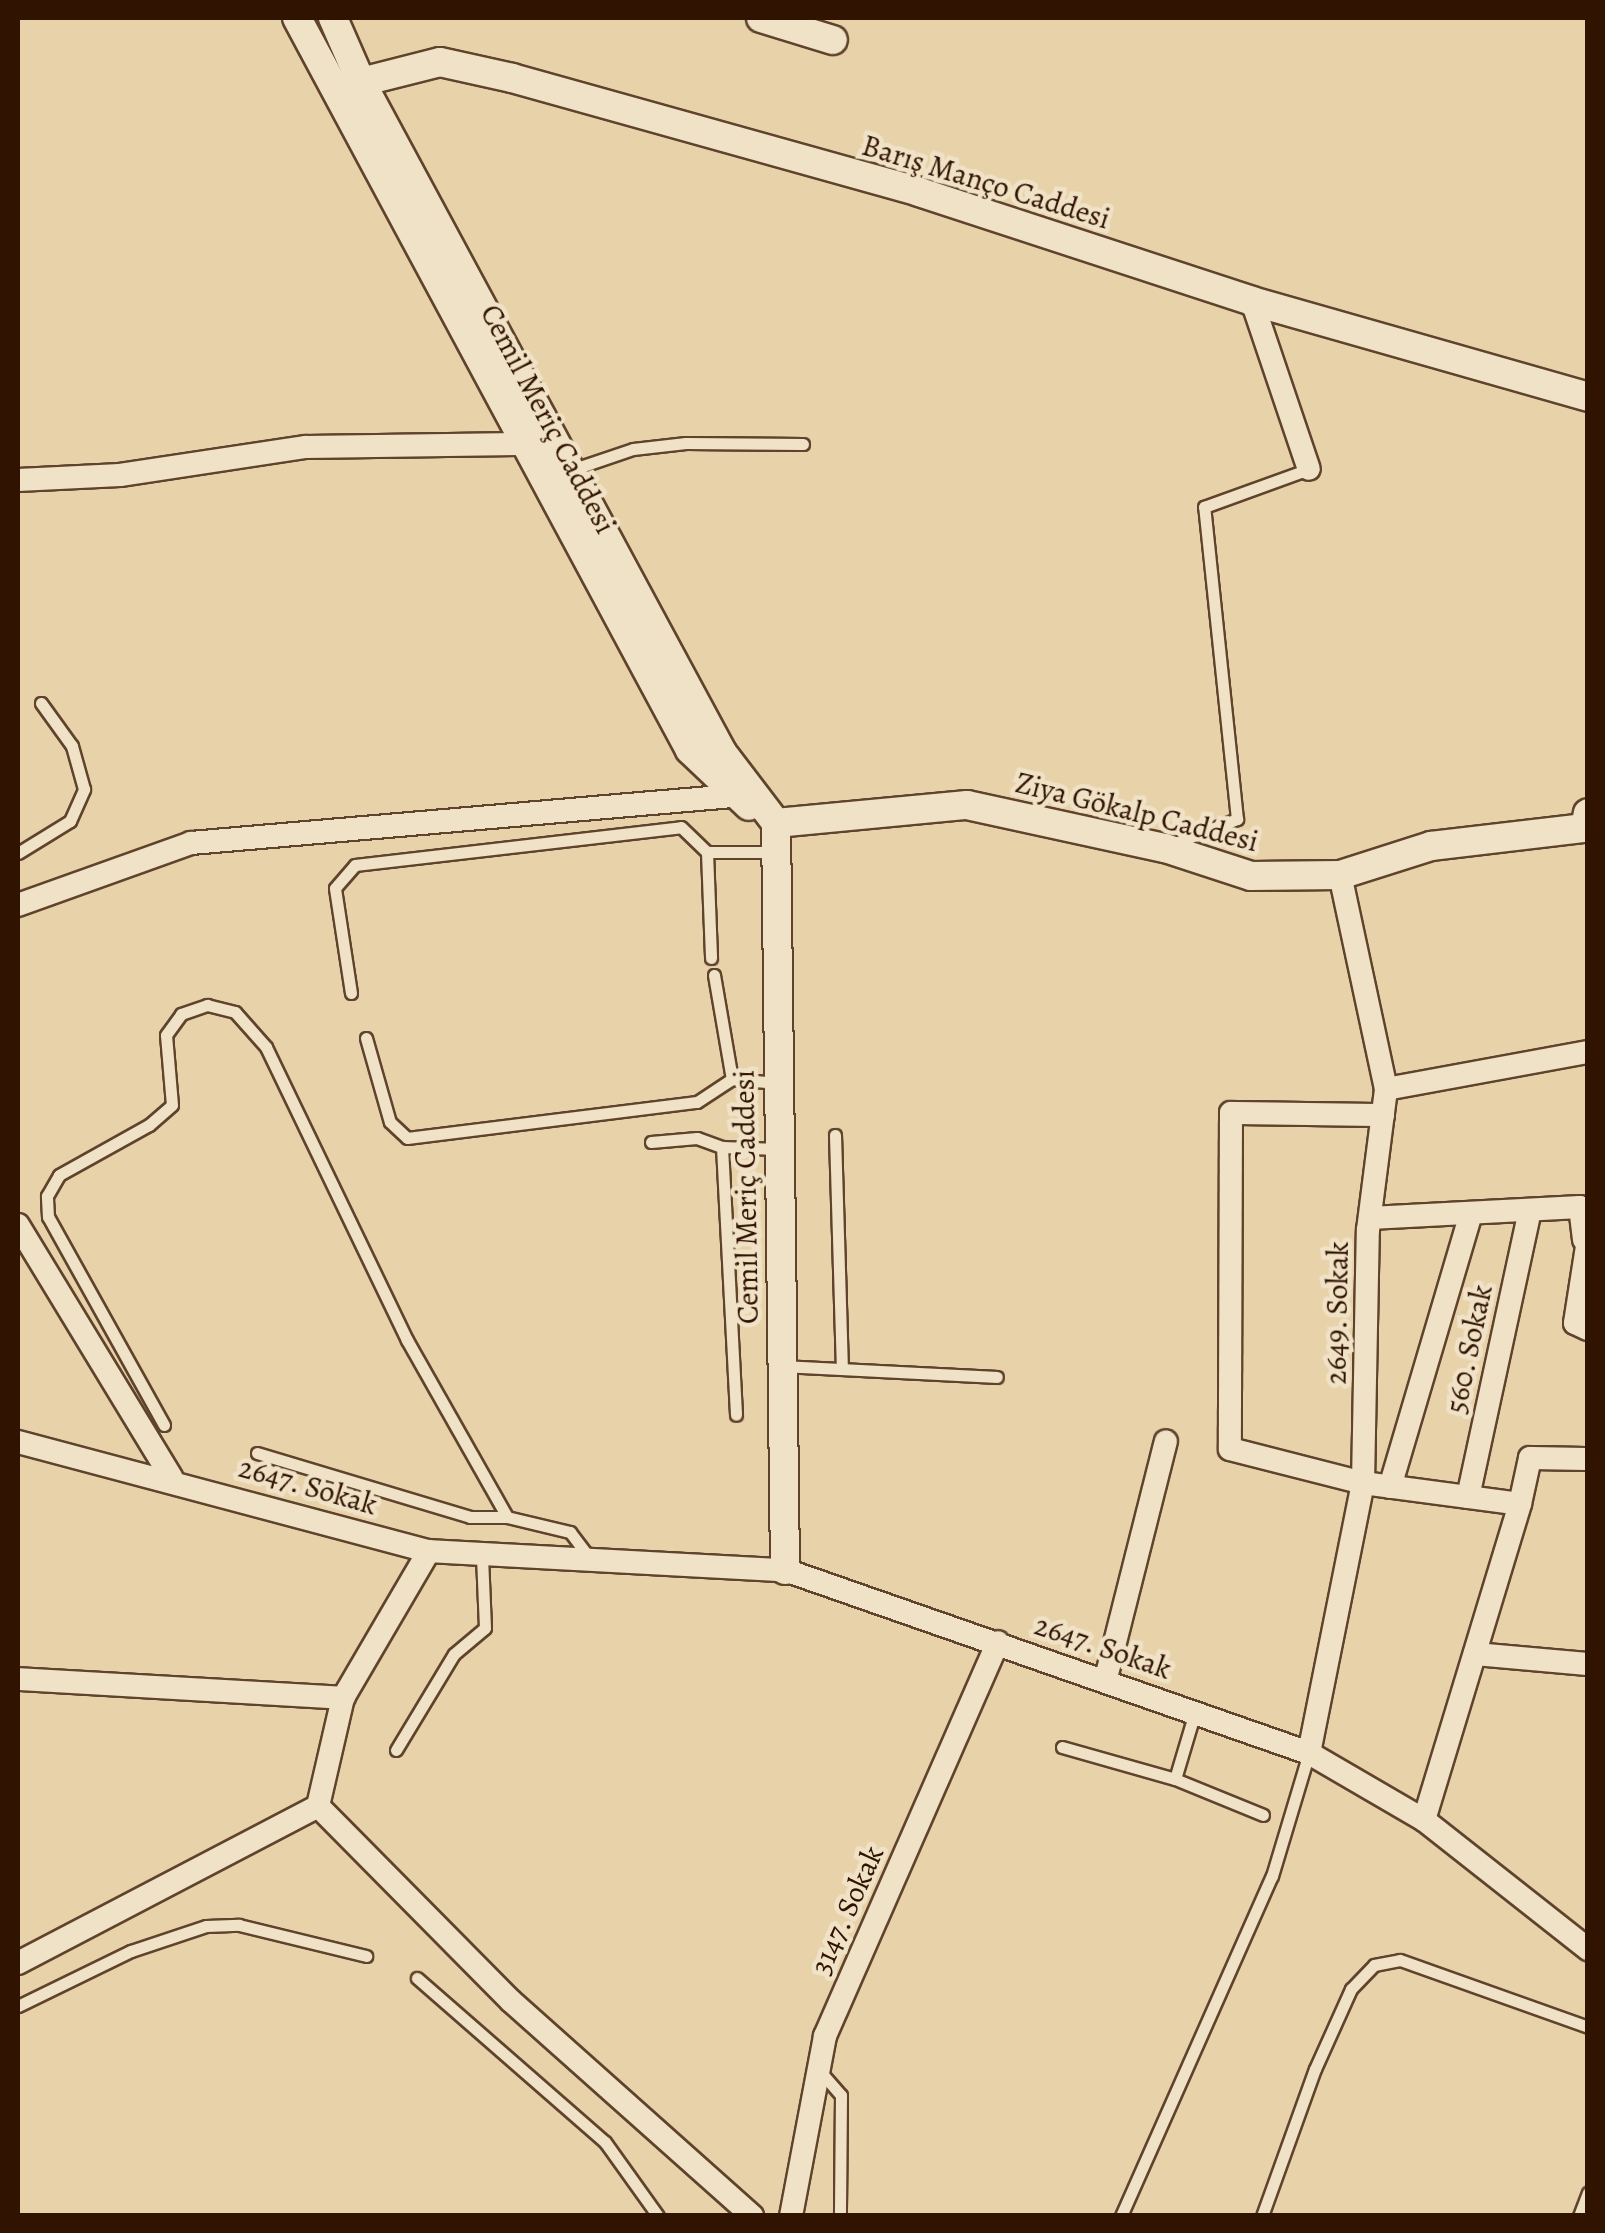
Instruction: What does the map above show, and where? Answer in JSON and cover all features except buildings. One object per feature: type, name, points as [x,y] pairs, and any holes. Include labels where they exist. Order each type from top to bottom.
[{"type":"street","name":"Cemil Meriç Caddesi","points":[[296,18],[690,750],[776,837]]},
{"type":"street","name":"Cemil Meriç Caddesi","points":[[333,18],[361,82],[722,752],[776,837],[785,1570]]},
{"type":"street","points":[[761,18],[833,40]]},
{"type":"street","name":"Barış Manço Caddesi","points":[[361,82],[440,62],[512,78],[919,192],[1252,302],[1588,397]]},
{"type":"street","points":[[1252,302],[1308,469]]},
{"type":"street","points":[[18,480],[120,475],[306,447],[524,444]]},
{"type":"street","points":[[18,905],[190,843],[733,796]]},
{"type":"street","name":"Ziya Gökalp Caddesi","points":[[776,837],[967,805],[1164,848],[1252,876],[1340,876],[1431,846],[1585,828],[1588,813]]},
{"type":"street","name":"2649. Sokak","points":[[1309,1754],[1363,1483],[1370,1218],[1386,1089],[1340,876]]},
{"type":"street","points":[[1386,1089],[1588,1052]]},
{"type":"street","points":[[1383,1115],[1232,1114],[1230,1450],[1363,1483],[1520,1504]]},
{"type":"street","points":[[1370,1218],[1529,1214],[1580,1207],[1586,1240],[1575,1323],[1588,1329]]},
{"type":"street","points":[[1390,1487],[1471,1214]]},
{"type":"street","name":"560. Sokak","points":[[1468,1497],[1529,1214]]},
{"type":"street","points":[[18,1224],[172,1478]]},
{"type":"street","name":"2647. Sokak","points":[[18,1442],[172,1478],[429,1551],[540,1560],[785,1570],[1106,1678],[1309,1754],[1424,1820],[1588,1949]]},
{"type":"street","points":[[1106,1678],[1166,1442]]},
{"type":"street","points":[[1424,1820],[1520,1504],[1530,1458],[1588,1458]]},
{"type":"street","points":[[18,1962],[318,1806],[343,1698],[429,1551]]},
{"type":"street","name":"3147. Sokak","points":[[791,2216],[825,2036],[998,1642]]},
{"type":"street","points":[[1475,1654],[1588,1664]]},
{"type":"street","points":[[18,1680],[343,1698]]},
{"type":"street","points":[[318,1806],[511,2000],[752,2216]]},
{"type":"lane","points":[[570,470],[651,447],[803,444]]},
{"type":"lane","points":[[1164,848],[1237,818],[1204,506],[1308,469]]},
{"type":"lane","points":[[18,854],[70,821],[84,790],[72,746],[42,702]]},
{"type":"lane","points":[[351,993],[336,888],[355,866],[681,827],[707,852],[711,958]]},
{"type":"lane","points":[[707,852],[776,837]]},
{"type":"lane","points":[[714,976],[732,1080]]},
{"type":"lane","points":[[164,1426],[48,1217],[48,1196],[59,1174],[149,1125],[172,1105],[166,1036],[181,1014],[207,1005],[235,1012],[266,1047],[407,1340],[507,1517]]},
{"type":"lane","points":[[366,1038],[390,1122],[406,1138],[696,1102],[732,1080],[778,1083]]},
{"type":"lane","points":[[835,1136],[842,1369]]},
{"type":"lane","points":[[651,1142],[698,1138],[722,1147],[778,1149]]},
{"type":"lane","points":[[722,1147],[736,1415]]},
{"type":"lane","points":[[781,1366],[998,1377]]},
{"type":"lane","points":[[257,1452],[470,1518],[507,1517],[570,1532],[592,1562]]},
{"type":"lane","points":[[396,1750],[454,1654],[485,1628],[482,1556]]},
{"type":"lane","points":[[1175,1779],[1195,1712]]},
{"type":"lane","points":[[1062,1747],[1175,1779],[1263,1814]]},
{"type":"lane","points":[[1121,2216],[1272,1876],[1309,1754]]},
{"type":"lane","points":[[18,2006],[131,1952],[206,1926],[239,1925],[366,1956]]},
{"type":"lane","points":[[1262,2216],[1329,2037],[1351,1990],[1374,1965],[1400,1960],[1588,2027]]},
{"type":"lane","points":[[418,1978],[605,2142],[658,2216]]},
{"type":"lane","points":[[818,2070],[830,2075],[841,2095],[840,2216]]},
{"type":"lane","points":[[1579,2216],[1588,2193]]}]
